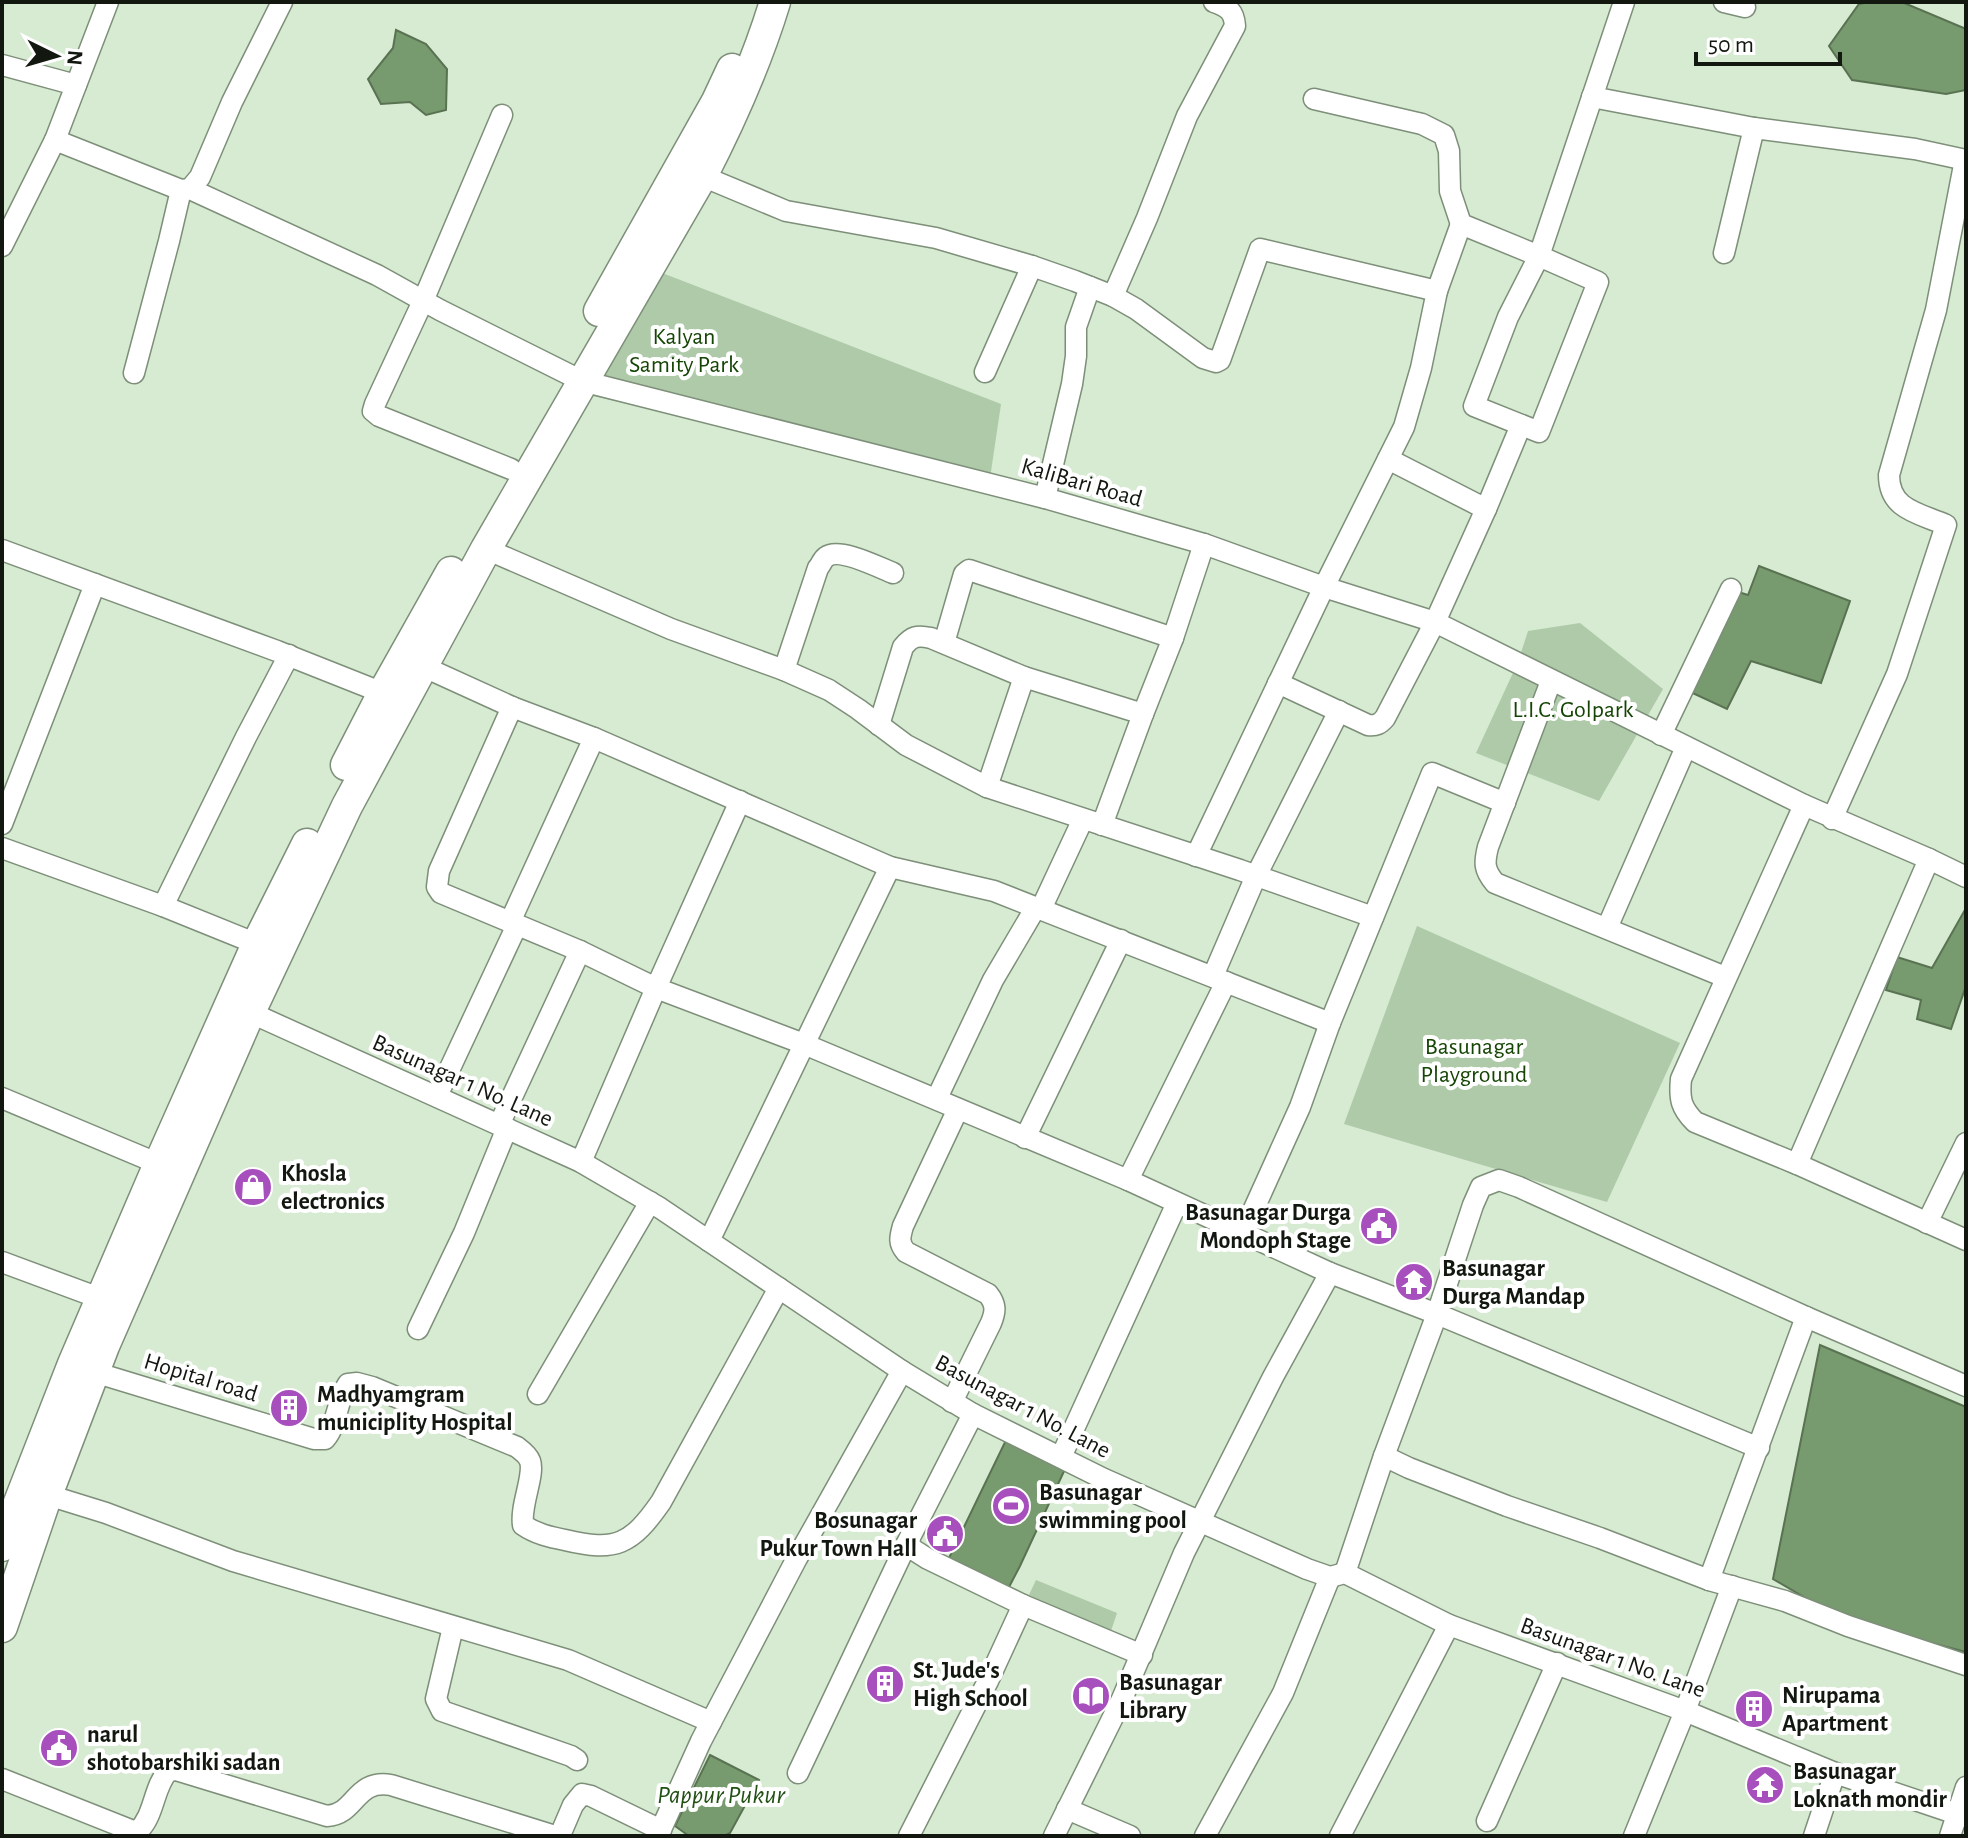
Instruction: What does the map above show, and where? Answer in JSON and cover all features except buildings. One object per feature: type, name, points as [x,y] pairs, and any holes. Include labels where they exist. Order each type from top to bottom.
[{"type":"main road","points":[[83,1369],[102,1299],[159,1164],[486,549],[717,101],[757,2]]},
{"type":"main road","points":[[2,1627],[36,1491],[83,1369],[240,1008],[257,944],[383,693],[511,469],[702,176],[732,119],[775,2]]},
{"type":"main road","points":[[2,1546],[8,1515],[36,1491]]},
{"type":"street","points":[[2,246],[55,140],[108,2]]},
{"type":"street","points":[[134,373],[185,190],[200,177],[232,102],[282,2]]},
{"type":"street","points":[[1113,296],[1187,116],[1235,26],[1234,15],[1228,7],[1214,2]]},
{"type":"street","points":[[1461,224],[1539,256],[1595,280],[1598,285],[1539,432],[1474,406],[1508,317],[1539,256],[1624,2]]},
{"type":"street","points":[[1724,2],[1745,7]]},
{"type":"street","points":[[2,65],[76,85]]},
{"type":"street","points":[[1592,97],[1754,128],[1915,149],[1966,160],[1936,310],[1889,475],[1889,487],[1901,506],[1946,525],[1897,674],[1832,819]]},
{"type":"street","points":[[1196,856],[1404,427],[1421,368],[1437,291],[1461,224],[1450,191],[1449,151],[1444,135],[1422,124],[1314,99]]},
{"type":"street","points":[[502,115],[373,411],[511,469]]},
{"type":"street","points":[[1724,253],[1754,128]]},
{"type":"street","name":"KaliBari Road","points":[[55,140],[185,190],[377,275],[573,377],[1045,498],[1204,544],[1435,622],[1832,819],[1966,877]]},
{"type":"street","points":[[702,176],[786,211],[936,238],[1032,266],[1113,296],[1203,358],[1216,362],[1220,360],[1260,249],[1437,291]]},
{"type":"street","points":[[985,372],[1032,266]]},
{"type":"street","points":[[1045,498],[1072,384],[1076,327],[1090,287]]},
{"type":"street","points":[[1278,683],[1368,725],[1380,724],[1435,622],[1521,425]]},
{"type":"street","points":[[1388,459],[1486,509]]},
{"type":"street","points":[[937,1098],[993,980],[1093,822],[1143,714],[1173,638],[1204,544]]},
{"type":"street","points":[[486,549],[671,629],[784,670],[829,690],[906,745],[987,787],[1373,917]]},
{"type":"street","points":[[2,550],[289,655],[383,693]]},
{"type":"street","points":[[784,670],[818,568],[826,557],[844,555],[893,573]]},
{"type":"street","points":[[944,643],[964,574],[969,570],[1173,638]]},
{"type":"street","points":[[2,824],[95,584]]},
{"type":"street","points":[[1661,735],[1731,589]]},
{"type":"street","points":[[879,725],[903,647],[911,637],[919,635],[1024,677],[1143,714]]},
{"type":"street","points":[[163,906],[289,655]]},
{"type":"street","points":[[422,666],[890,867],[974,886],[1039,908],[1330,1023]]},
{"type":"street","points":[[987,787],[1024,677]]},
{"type":"street","points":[[1551,681],[1486,855],[1484,863],[1487,874],[1495,883],[1725,977]]},
{"type":"street","points":[[512,707],[439,871],[437,887],[441,893],[580,951],[656,988],[937,1098],[1128,1180],[1330,1273],[1437,1314],[1759,1448]]},
{"type":"street","points":[[1128,1180],[1219,979],[1256,876],[1339,711]]},
{"type":"street","points":[[437,1096],[594,738]]},
{"type":"street","points":[[1607,928],[1686,747]]},
{"type":"street","points":[[1243,1233],[1287,1139],[1330,1023],[1432,773],[1505,803]]},
{"type":"street","points":[[581,1162],[740,801]]},
{"type":"street","points":[[1804,805],[1681,1079],[1679,1097],[1683,1110],[1695,1122],[1966,1240]]},
{"type":"street","points":[[2,848],[163,906],[257,944]]},
{"type":"street","points":[[1797,1164],[1929,859]]},
{"type":"street","points":[[709,1241],[890,867]]},
{"type":"street","points":[[1025,1138],[1121,940]]},
{"type":"street","points":[[418,1329],[464,1233],[503,1126],[580,951]]},
{"type":"street","name":"Basunagar 1 No. Lane","points":[[240,1008],[581,1162],[650,1202],[952,1402],[1104,1479],[1307,1569],[1337,1575],[1449,1625],[1685,1711],[1835,1773],[1962,1815]]},
{"type":"street","points":[[2,1098],[159,1164]]},
{"type":"street","points":[[952,1402],[991,1323],[995,1313],[994,1302],[988,1294],[906,1252],[901,1246],[900,1237],[958,1109]]},
{"type":"street","points":[[1927,1223],[1966,1143]]},
{"type":"street","points":[[1205,1836],[1283,1693],[1337,1575],[1437,1314],[1481,1187],[1499,1180],[1519,1187],[1966,1386]]},
{"type":"street","points":[[538,1394],[650,1202]]},
{"type":"street","points":[[1061,1457],[1177,1203]]},
{"type":"street","points":[[2,1262],[102,1299]]},
{"type":"street","points":[[1054,1836],[1122,1699],[1200,1521],[1330,1273]]},
{"type":"street","name":"Hopital road","points":[[83,1369],[314,1439],[325,1439],[331,1432],[348,1384],[372,1387],[517,1447],[530,1460],[531,1470],[522,1515],[523,1525],[532,1531],[590,1546],[608,1546],[636,1532],[661,1502],[779,1288]]},
{"type":"street","points":[[1709,1580],[1806,1317]]},
{"type":"street","points":[[2,1779],[133,1831],[145,1825],[162,1778],[168,1771],[176,1770],[327,1816],[342,1812],[364,1790],[380,1783],[555,1836],[561,1833],[573,1805],[582,1794],[659,1833],[711,1722],[797,1558],[902,1371]]},
{"type":"street","points":[[798,1773],[906,1545],[973,1414]]},
{"type":"street","points":[[1384,1456],[1507,1506],[1709,1580],[1785,1601],[1848,1626],[1966,1665]]},
{"type":"street","points":[[36,1491],[106,1513],[233,1561],[568,1660],[711,1722]]},
{"type":"street","points":[[906,1545],[928,1559],[1023,1605],[1142,1655]]},
{"type":"street","points":[[1634,1836],[1732,1586]]},
{"type":"street","points":[[909,1836],[1023,1605]]},
{"type":"street","points":[[1340,1836],[1449,1625]]},
{"type":"street","points":[[453,1627],[436,1699],[442,1711],[577,1760]]},
{"type":"street","points":[[1487,1821],[1557,1663]]},
{"type":"street","points":[[1814,1836],[1835,1773]]},
{"type":"street","points":[[1950,1836],[1962,1815],[1966,1787]]},
{"type":"street","points":[[1067,1809],[1130,1836]]},
{"type":"green space","name":"Kalyan Samity Park","points":[[657,271],[1001,404],[989,485],[575,392]]},
{"type":"green space","name":"L.I.C. Golpark","points":[[1580,623],[1663,689],[1599,801],[1476,753],[1518,662],[1528,631]]},
{"type":"green space","name":"Basunagar Playground","points":[[1417,926],[1680,1043],[1607,1202],[1344,1124]]},
{"type":"green space","points":[[1036,1580],[1117,1613],[1109,1637],[1029,1595]]},
{"type":"water","points":[[1902,2],[1966,29],[1966,90],[1946,94],[1852,80],[1829,46],[1859,4]]},
{"type":"water","points":[[396,30],[426,44],[447,69],[446,110],[426,115],[410,102],[381,104],[368,79],[393,48]]},
{"type":"water","points":[[1759,566],[1850,601],[1821,683],[1751,661],[1727,709],[1686,690],[1735,591],[1748,595]]},
{"type":"water","points":[[1966,908],[1966,986],[1951,1029],[1917,1019],[1921,1000],[1886,990],[1897,957],[1932,968]]},
{"type":"water","points":[[1820,1345],[1966,1407],[1966,1652],[1843,1620],[1773,1579]]},
{"type":"water","name":"Basunagar swimming pool","points":[[1007,1438],[1066,1467],[1008,1589],[948,1560]]},
{"type":"water","name":"Pappur Pukur","points":[[710,1755],[759,1780],[730,1833],[724,1836],[689,1836],[675,1826]]},
{"type":"place","name":"Khosla electronics","points":[[253,1187]]},
{"type":"place","name":"Basunagar Durga Mondoph Stage","points":[[1379,1226]]},
{"type":"place","name":"Basunagar Durga Mandap","points":[[1414,1282]]},
{"type":"place","name":"Madhyamgram municiplity Hospital","points":[[289,1408]]},
{"type":"place","name":"Basunagar swimming pool","points":[[1011,1506]]},
{"type":"place","name":"Bosunagar Pukur Town Hall","points":[[945,1534]]},
{"type":"place","name":"St. Jude's High School","points":[[885,1684]]},
{"type":"place","name":"Basunagar Library","points":[[1091,1696]]},
{"type":"place","name":"Nirupama Apartment","points":[[1754,1709]]},
{"type":"place","name":"narul shotobarshiki sadan","points":[[59,1748]]},
{"type":"place","name":"Basunagar Loknath mondir","points":[[1765,1785]]}]
